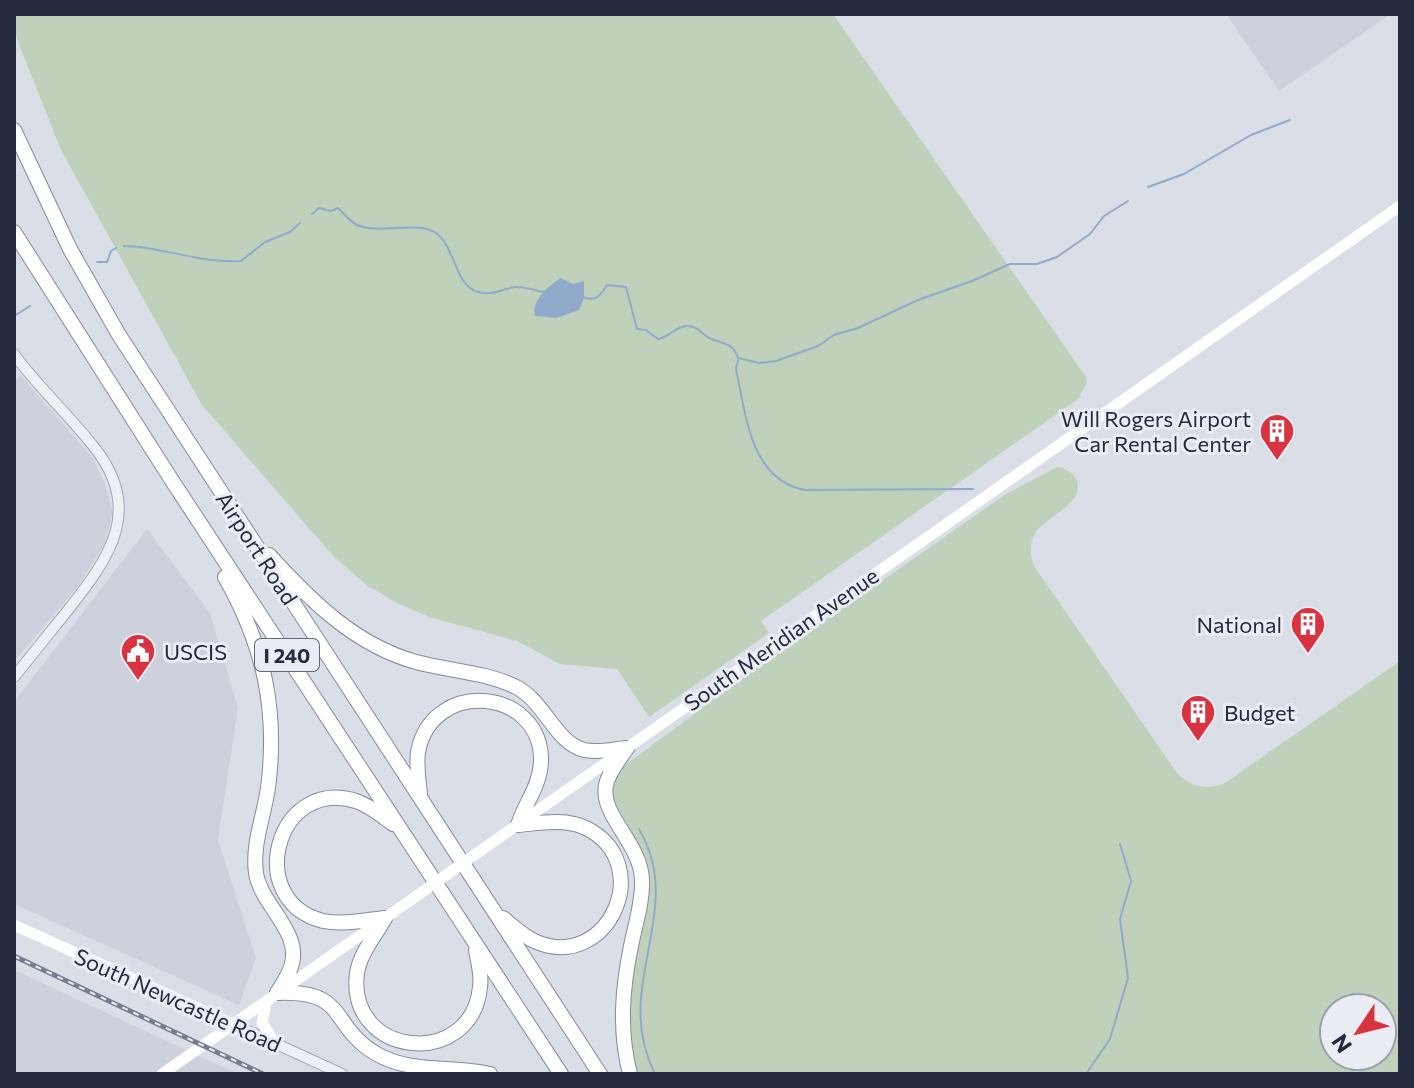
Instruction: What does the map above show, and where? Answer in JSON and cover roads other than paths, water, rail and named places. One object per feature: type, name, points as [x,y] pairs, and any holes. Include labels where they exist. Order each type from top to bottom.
[{"type":"highway","name":"Airport Road","points":[[14,130],[46,202],[92,290],[600,1074]]},
{"type":"highway","name":"Airport Road","points":[[14,232],[171,479],[561,1074]]},
{"type":"highway","points":[[171,479],[232,590],[250,630],[267,683],[272,749],[257,844],[256,874],[265,900],[289,935],[294,956],[291,969],[272,997]]},
{"type":"highway","points":[[237,518],[299,588],[354,634],[412,661],[495,680],[520,690],[543,709],[563,737],[581,749],[627,748]]},
{"type":"highway","points":[[421,800],[418,750],[428,728],[452,706],[474,700],[495,702],[516,712],[524,720],[532,729],[540,751],[539,777],[518,825],[565,823],[587,829],[605,843],[617,862],[621,881],[618,903],[607,924],[598,933],[574,944],[548,945],[527,937],[493,910]]},
{"type":"highway","points":[[627,748],[610,775],[605,796],[633,848],[642,877],[623,992],[623,1036],[630,1074]]},
{"type":"highway","points":[[385,918],[336,923],[306,913],[287,895],[281,883],[276,851],[287,824],[310,805],[323,800],[358,802],[376,811],[403,832]]},
{"type":"highway","points":[[385,918],[361,957],[356,984],[362,1010],[369,1020],[390,1038],[403,1043],[433,1044],[459,1029],[469,1017],[480,990],[475,942]]},
{"type":"highway","points":[[272,997],[300,992],[322,998],[361,1043],[384,1058],[407,1066],[449,1067],[490,1074]]},
{"type":"main road","name":"South Meridian Avenue","points":[[162,1074],[1400,206]]},
{"type":"main road","name":"South Newcastle Road","points":[[14,925],[233,1024]]},
{"type":"main road","points":[[272,997],[262,1023],[275,1043]]},
{"type":"street","points":[[14,354],[103,459],[116,483],[120,512],[111,549],[93,579],[14,677]]},
{"type":"street","name":"South Newcastle Road","points":[[233,1024],[342,1074]]},
{"type":"water","points":[[561,278],[573,284],[584,281],[584,298],[579,310],[557,318],[535,316],[538,299]]},
{"type":"waterway","points":[[1148,187],[1184,174],[1251,135],[1290,120]]},
{"type":"waterway","points":[[582,297],[597,297],[607,285],[626,287],[637,329],[646,330],[658,339],[683,326],[691,326],[709,338],[730,346],[738,358],[759,363],[776,361],[1010,264],[1037,264],[1057,257],[1090,234],[1104,216],[1128,201]]},
{"type":"waterway","points":[[312,214],[319,208],[331,211],[338,208],[354,223],[366,228],[428,229],[442,239],[470,288],[488,293],[514,287],[544,292]]},
{"type":"waterway","points":[[124,246],[211,260],[241,261],[265,242],[290,232],[300,223]]},
{"type":"waterway","points":[[97,262],[107,262],[111,251],[116,248]]},
{"type":"waterway","points":[[14,316],[30,306]]},
{"type":"waterway","points":[[738,360],[736,369],[754,443],[772,473],[787,484],[805,490],[973,489]]},
{"type":"waterway","points":[[639,829],[652,860],[656,890],[640,1010],[643,1041],[655,1074]]},
{"type":"waterway","points":[[1086,1074],[1110,1039],[1128,978],[1120,919],[1131,881],[1120,844]]},
{"type":"railway","points":[[14,956],[263,1074]]},
{"type":"place","name":"Will Rogers Airport Car Rental Center","points":[[1277,462]]},
{"type":"place","name":"National","points":[[1308,655]]},
{"type":"place","name":"USCIS","points":[[138,682]]},
{"type":"place","name":"Budget","points":[[1198,743]]}]
